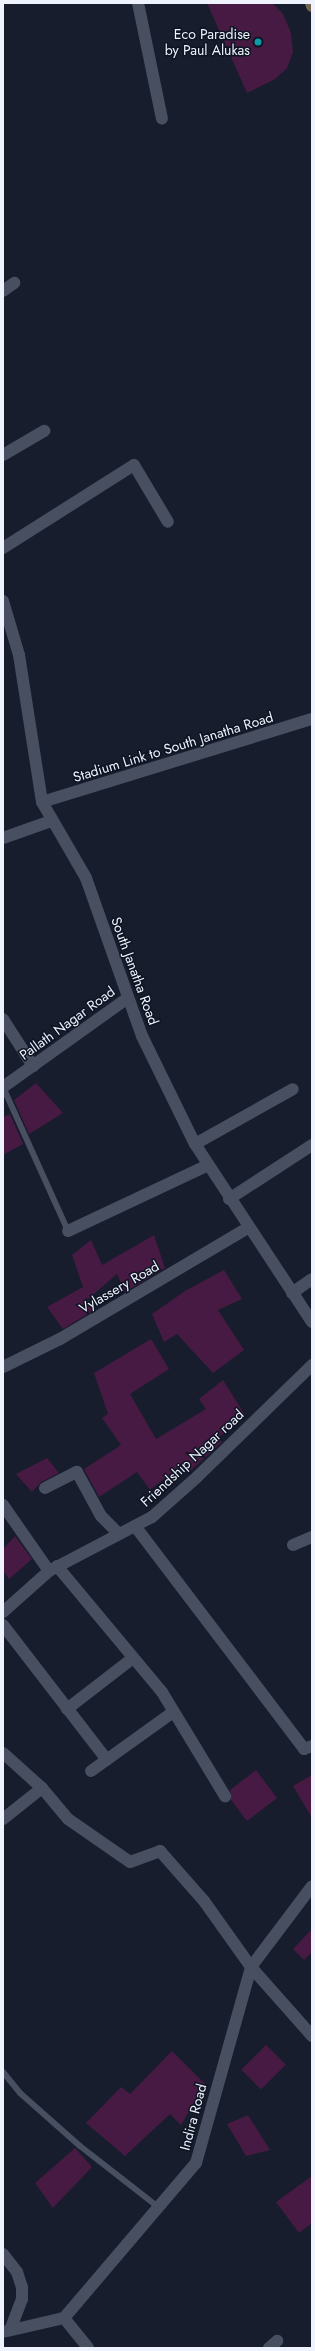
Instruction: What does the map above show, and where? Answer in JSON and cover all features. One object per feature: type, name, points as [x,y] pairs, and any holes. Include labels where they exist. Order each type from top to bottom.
[{"type":"street","points":[[138,3],[162,119]]},
{"type":"street","points":[[3,291],[14,283]]},
{"type":"street","points":[[3,455],[44,431]]},
{"type":"street","points":[[3,548],[134,465],[168,522]]},
{"type":"street","name":"South Janatha Road","points":[[3,604],[19,655],[42,802],[51,821],[86,878],[142,1036],[195,1144],[248,1228],[312,1322]]},
{"type":"street","name":"Stadium Link to South Janatha Road","points":[[42,802],[312,719]]},
{"type":"street","points":[[3,838],[51,821]]},
{"type":"street","name":"Pallath Nagar Road","points":[[3,1087],[128,998]]},
{"type":"street","points":[[3,1019],[33,1066]]},
{"type":"street","points":[[195,1144],[293,1089]]},
{"type":"street","points":[[229,1199],[312,1145]]},
{"type":"street","points":[[68,1232],[208,1165]]},
{"type":"street","name":"Vylassery Road","points":[[3,1367],[60,1339],[248,1228]]},
{"type":"street","points":[[292,1293],[312,1279]]},
{"type":"street","name":"Friendship Nagar road","points":[[3,1612],[53,1568],[152,1517],[197,1477],[312,1365]]},
{"type":"street","points":[[45,1488],[77,1472],[101,1516],[119,1534]]},
{"type":"street","points":[[3,1504],[53,1568],[162,1692],[225,1796]]},
{"type":"street","points":[[135,1526],[304,1750],[312,1746]]},
{"type":"street","points":[[293,1544],[312,1537]]},
{"type":"street","points":[[3,1625],[106,1760]]},
{"type":"street","points":[[67,1709],[133,1658]]},
{"type":"street","points":[[91,1771],[173,1712]]},
{"type":"street","points":[[3,1753],[42,1788],[68,1818],[130,1862],[160,1851],[204,1901],[250,1967],[312,2036]]},
{"type":"street","points":[[3,1819],[42,1788]]},
{"type":"street","name":"Indira Road","points":[[64,2318],[196,2163],[250,1967],[312,1886]]},
{"type":"street","points":[[3,2254],[17,2272],[22,2287],[22,2299],[6,2331]]},
{"type":"street","points":[[6,2331],[64,2318],[88,2348]]},
{"type":"lane","points":[[3,1087],[68,1232]]},
{"type":"lane","points":[[3,2072],[20,2092],[80,2146],[158,2207]]},
{"type":"building","name":"Eco Paradise by Paul Alukas","points":[[207,3],[272,3],[283,14],[291,33],[293,52],[287,68],[275,79],[247,93]]},
{"type":"building","points":[[36,1083],[63,1113],[29,1134],[14,1100]]},
{"type":"building","points":[[10,1114],[23,1144],[3,1155],[3,1117]]},
{"type":"building","points":[[154,1235],[165,1268],[125,1292],[117,1274],[87,1300],[94,1310],[63,1329],[47,1307],[83,1287],[72,1255],[91,1240],[102,1265]]},
{"type":"building","points":[[224,1270],[242,1299],[218,1310],[244,1350],[213,1373],[177,1334],[164,1342],[152,1314],[185,1291]]},
{"type":"building","points":[[151,1339],[169,1369],[130,1394],[156,1439],[206,1409],[199,1399],[223,1380],[245,1415],[218,1438],[222,1442],[189,1472],[183,1464],[150,1490],[137,1472],[99,1497],[84,1469],[121,1445],[102,1418],[108,1414],[94,1373]]},
{"type":"building","points":[[47,1458],[59,1473],[41,1482],[32,1492],[16,1474]]},
{"type":"building","points":[[15,1536],[32,1559],[9,1579],[3,1571],[3,1549]]},
{"type":"building","points":[[256,1770],[277,1798],[247,1821],[231,1800],[230,1790]]},
{"type":"building","points":[[312,1775],[312,1818],[293,1786]]},
{"type":"building","points":[[312,1929],[312,1952],[304,1960],[293,1949]]},
{"type":"building","points":[[266,2045],[286,2065],[261,2090],[241,2070]]},
{"type":"building","points":[[172,2051],[205,2084],[181,2125],[170,2114],[125,2156],[86,2123],[121,2087],[130,2094]]},
{"type":"building","points":[[248,2115],[270,2150],[246,2156],[227,2124]]},
{"type":"building","points":[[75,2148],[92,2167],[53,2208],[35,2183]]},
{"type":"building","points":[[312,2176],[312,2223],[299,2233],[276,2202]]},
{"type":"place","name":"Eco Paradise by Paul Alukas","points":[[258,42]]}]
